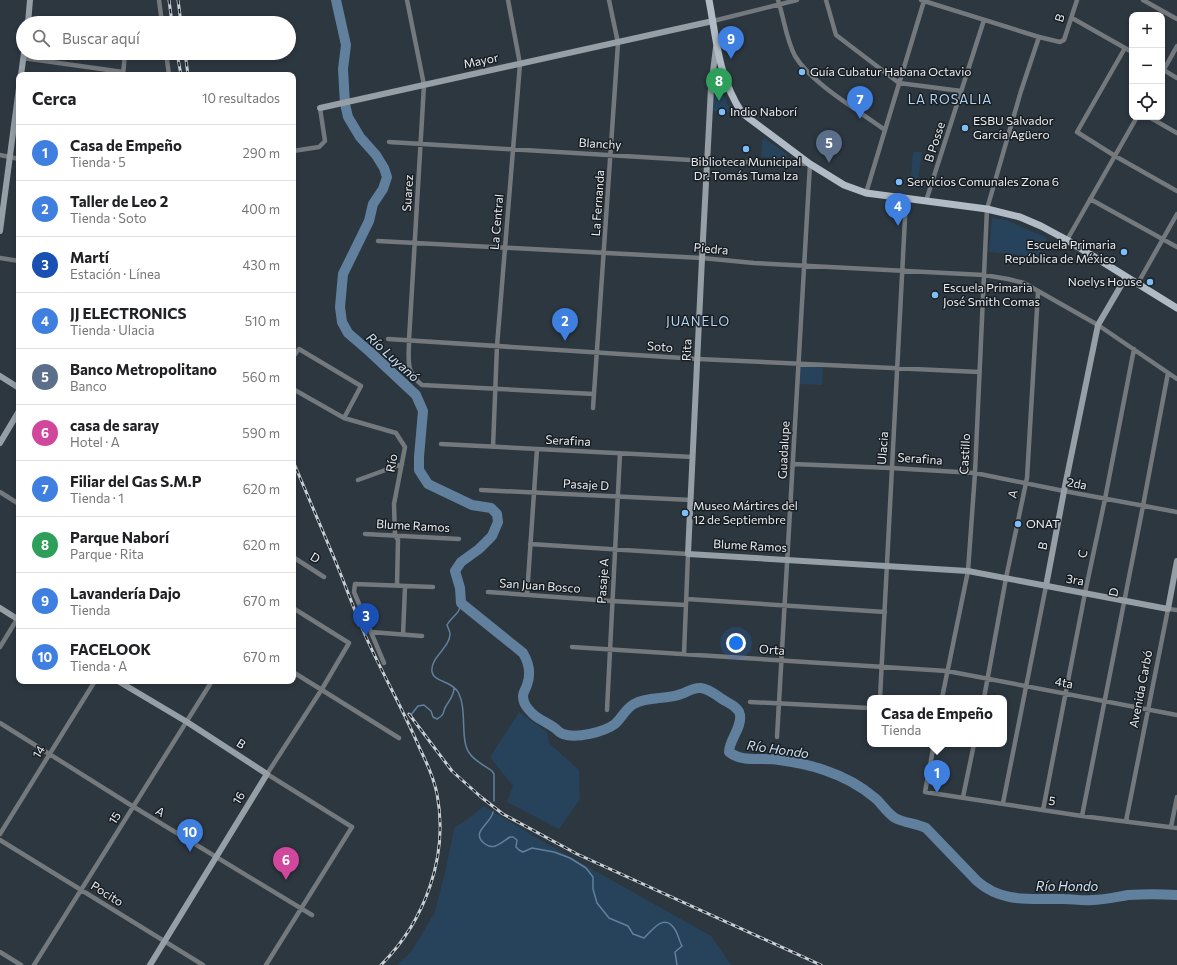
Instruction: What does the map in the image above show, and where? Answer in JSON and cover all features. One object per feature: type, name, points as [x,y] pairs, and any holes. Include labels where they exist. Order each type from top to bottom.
[{"type":"main road","points":[[709,0],[716,47],[727,86],[742,113],[810,164],[844,185],[866,193],[986,208],[1020,217],[1067,240],[1177,308]]},
{"type":"street","points":[[29,16],[30,0]]},
{"type":"street","points":[[159,0],[161,16]]},
{"type":"street","name":"Suarez","points":[[407,0],[424,85],[422,143],[414,243],[409,340],[409,361],[411,373],[422,385],[496,388]]},
{"type":"street","name":"La Central","points":[[493,447],[497,346],[520,64],[508,0]]},
{"type":"street","name":"La Fernanda","points":[[593,408],[618,42],[609,0]]},
{"type":"street","points":[[713,21],[779,2],[797,0]]},
{"type":"street","points":[[826,0],[836,36],[899,84],[961,91]]},
{"type":"street","points":[[866,193],[899,84],[922,0],[1039,37]]},
{"type":"street","name":"B","points":[[1039,37],[1062,42],[1072,18],[1077,0]]},
{"type":"street","points":[[1143,0],[1177,19]]},
{"type":"street","points":[[779,2],[787,36],[795,55],[805,69],[818,82],[885,130]]},
{"type":"street","points":[[1072,18],[1129,50]]},
{"type":"street","name":"B Posse","points":[[926,201],[984,20]]},
{"type":"street","name":"Mayor","points":[[296,151],[319,147],[325,141],[320,108],[713,21]]},
{"type":"street","name":"Castillo","points":[[943,695],[968,571],[984,275],[986,208],[1021,91],[1039,37]]},
{"type":"street","points":[[1165,65],[1177,46]]},
{"type":"street","name":"Rita","points":[[684,654],[707,160],[711,88],[716,47]]},
{"type":"street","points":[[1125,48],[1077,132],[1114,156],[1177,191]]},
{"type":"street","points":[[21,72],[23,60]]},
{"type":"street","points":[[52,60],[118,72]]},
{"type":"street","points":[[123,72],[125,60]]},
{"type":"street","points":[[167,60],[169,72]]},
{"type":"street","points":[[1165,72],[1177,78]]},
{"type":"street","points":[[0,231],[16,109]]},
{"type":"street","points":[[1067,240],[1135,120]]},
{"type":"street","points":[[1154,120],[1177,133]]},
{"type":"street","name":"Blanchy","points":[[389,142],[611,155],[810,164]]},
{"type":"street","points":[[0,155],[16,159]]},
{"type":"street","name":"Guadalupe","points":[[777,737],[810,164]]},
{"type":"street","name":"Ulacia","points":[[880,695],[906,199]]},
{"type":"street","points":[[1090,199],[1177,247]]},
{"type":"street","points":[[1138,283],[1177,214]]},
{"type":"street","name":"Piedra","points":[[378,241],[702,258],[754,263],[903,272],[984,275],[1008,279],[1024,283],[1098,325],[1177,379]]},
{"type":"street","points":[[0,258],[16,261]]},
{"type":"street","name":"B","points":[[1003,803],[1098,325],[1126,277]]},
{"type":"street","name":"A","points":[[985,695],[1006,578],[1026,483],[1038,292]]},
{"type":"street","name":"Soto","points":[[388,339],[698,359],[979,372]]},
{"type":"street","points":[[296,353],[299,349],[361,386],[344,418]]},
{"type":"street","name":"C","points":[[1043,810],[1134,349]]},
{"type":"street","name":"D","points":[[1082,816],[1168,373]]},
{"type":"street","points":[[0,376],[16,386]]},
{"type":"street","points":[[496,388],[594,394]]},
{"type":"street","name":"Río","points":[[296,391],[344,418],[396,433],[405,447],[394,504],[395,535],[398,540],[397,586]]},
{"type":"street","points":[[0,443],[16,416]]},
{"type":"street","name":"Serafina","points":[[441,444],[694,457]]},
{"type":"street","points":[[527,596],[537,449]]},
{"type":"street","name":"Pasaje A","points":[[607,710],[611,601],[620,453]]},
{"type":"street","points":[[358,480],[402,464]]},
{"type":"street","name":"Serafina","points":[[793,464],[974,473]]},
{"type":"street","name":"2da","points":[[974,473],[1177,512]]},
{"type":"street","name":"Pasaje D","points":[[481,490],[691,500]]},
{"type":"street","points":[[0,492],[16,502]]},
{"type":"street","name":"Blume Ramos","points":[[365,534],[459,539]]},
{"type":"street","name":"Blume Ramos","points":[[530,544],[968,571]]},
{"type":"street","name":"D","points":[[296,559],[324,577]]},
{"type":"street","name":"Avenida Carbó","points":[[1126,821],[1149,710],[1177,561]]},
{"type":"street","name":"3ra","points":[[968,571],[1177,610]]},
{"type":"street","points":[[384,663],[354,592],[355,584],[433,587]]},
{"type":"street","points":[[403,635],[405,587]]},
{"type":"street","name":"San Juan Bosco","points":[[488,592],[527,596],[686,605]]},
{"type":"street","points":[[687,599],[885,612]]},
{"type":"street","points":[[0,608],[16,617]]},
{"type":"street","name":"16","points":[[150,965],[215,857],[322,690],[349,643],[296,610]]},
{"type":"street","points":[[0,647],[16,621]]},
{"type":"street","points":[[371,632],[422,636]]},
{"type":"street","name":"Orta","points":[[572,646],[610,650],[948,671]]},
{"type":"street","name":"4ta","points":[[948,671],[1177,715]]},
{"type":"street","points":[[296,674],[398,738]]},
{"type":"street","name":"14","points":[[0,834],[93,684]]},
{"type":"street","name":"B","points":[[123,684],[187,722],[352,827],[302,908]]},
{"type":"street","name":"15","points":[[34,965],[210,684]]},
{"type":"street","points":[[750,702],[867,708]]},
{"type":"street","name":"A","points":[[0,723],[215,857],[312,915]]},
{"type":"street","name":"5","points":[[933,747],[925,792],[1082,816],[1177,828]]},
{"type":"street","points":[[963,797],[973,747]]},
{"type":"street","points":[[1171,827],[1177,797]]},
{"type":"street","name":"Pocito","points":[[0,840],[203,965]]},
{"type":"street","points":[[266,965],[302,908]]},
{"type":"street","points":[[0,952],[22,965]]},
{"type":"shaded area","points":[[718,86],[720,87],[731,112],[712,111],[713,89]]},
{"type":"shaded area","points":[[764,138],[787,154],[787,159],[761,157],[762,141]]},
{"type":"shaded area","points":[[913,152],[922,152],[917,188],[910,187]]},
{"type":"shaded area","points":[[992,218],[1006,220],[1047,238],[1035,262],[1014,254],[989,252]]},
{"type":"shaded area","points":[[800,366],[823,367],[822,385],[799,384]]},
{"type":"shaded area","points":[[519,712],[547,732],[549,743],[579,770],[580,799],[559,829],[507,802],[513,786],[490,757]]},
{"type":"shaded area","points":[[484,806],[540,840],[711,936],[731,965],[397,965],[411,952],[435,912],[446,869],[454,828]]},
{"type":"waterway","name":"Río Hondo","points":[[336,0],[346,45],[343,69],[345,104],[348,117],[360,137],[376,155],[384,168],[387,177],[383,189],[373,204],[369,221],[343,274],[340,307],[342,322],[348,333],[416,395],[423,411],[419,470],[428,484],[472,505],[491,508],[497,514],[498,522],[492,536],[479,549],[461,562],[455,571],[460,588],[461,603],[523,653],[529,669],[529,677],[523,699],[529,710],[535,716],[562,734],[575,736],[590,734],[610,727],[615,724],[631,706],[639,702],[675,696],[695,688],[701,688],[712,692],[733,706],[739,712],[739,725],[731,743],[729,752],[746,759],[773,759],[808,765],[831,772],[844,778],[864,789],[895,818],[926,828],[977,881],[997,893],[1008,897],[1029,899],[1085,900],[1101,900],[1128,895],[1177,895]]},
{"type":"waterway","name":"Río Luyanó","points":[[461,603],[457,612],[447,625],[450,633],[449,639],[434,662],[432,672],[436,678],[452,686],[458,692],[463,707],[464,733],[467,748],[475,759],[494,774],[494,801]]},
{"type":"waterway","points":[[410,716],[418,706],[424,705],[431,711],[433,717],[437,719],[443,714],[453,695],[454,688]]},
{"type":"waterway","name":"Río Luyanó","points":[[493,812],[492,816],[479,835],[485,844],[492,847],[510,837],[513,837],[517,840],[516,847],[523,852],[532,848],[554,852],[570,858],[586,868],[593,877],[593,889],[597,903],[609,918],[628,926],[633,934],[644,938],[654,928],[662,923],[666,922],[674,928],[682,946],[675,952],[677,965]]},
{"type":"railway","points":[[169,0],[171,16]]},
{"type":"railway","points":[[178,0],[180,16]]},
{"type":"railway","points":[[178,60],[180,72]]},
{"type":"railway","points":[[186,60],[188,72]]},
{"type":"railway","points":[[296,468],[366,637],[425,760],[437,794],[440,817],[440,841],[430,886],[421,908],[410,928],[397,948],[381,965]]},
{"type":"railway","points":[[409,714],[452,771],[503,814],[577,854],[821,965]]},
{"type":"place","name":"Lavandería Dajo","points":[[731,59]]},
{"type":"place","name":"Guía Cubatur Habana Octavio","points":[[802,72]]},
{"type":"place","name":"Parque Naborí","points":[[719,101]]},
{"type":"place","name":"Indio Naborí","points":[[722,112]]},
{"type":"place","name":"Filiar del Gas S.M.P","points":[[860,119]]},
{"type":"place","name":"ESBU Salvador García Agüero","points":[[965,128]]},
{"type":"place","name":"Biblioteca Municipal Dr. Tomás Tuma Iza","points":[[746,149]]},
{"type":"place","name":"Banco Metropolitano","points":[[829,163]]},
{"type":"place","name":"Servicios Comunales Zona 6","points":[[899,182]]},
{"type":"place","name":"JJ ELECTRONICS","points":[[898,226]]},
{"type":"place","name":"Escuela Primaria República de México","points":[[1124,252]]},
{"type":"place","name":"Noelys House","points":[[1150,282]]},
{"type":"place","name":"Escuela Primaria José Smith Comas","points":[[935,295]]},
{"type":"place","name":"Taller de Leo 2","points":[[565,341]]},
{"type":"place","name":"Museo Mártires del 12 de Septiembre","points":[[685,513]]},
{"type":"place","name":"ONAT","points":[[1018,524]]},
{"type":"place","name":"Martí","points":[[366,636]]},
{"type":"place","name":"Casa de Empeño","points":[[937,793]]},
{"type":"place","name":"FACELOOK","points":[[190,852]]},
{"type":"place","name":"casa de saray","points":[[286,880]]},
{"type":"district","name":"LA ROSALIA","points":[[950,99]]},
{"type":"district","name":"JUANELO","points":[[698,321]]}]
